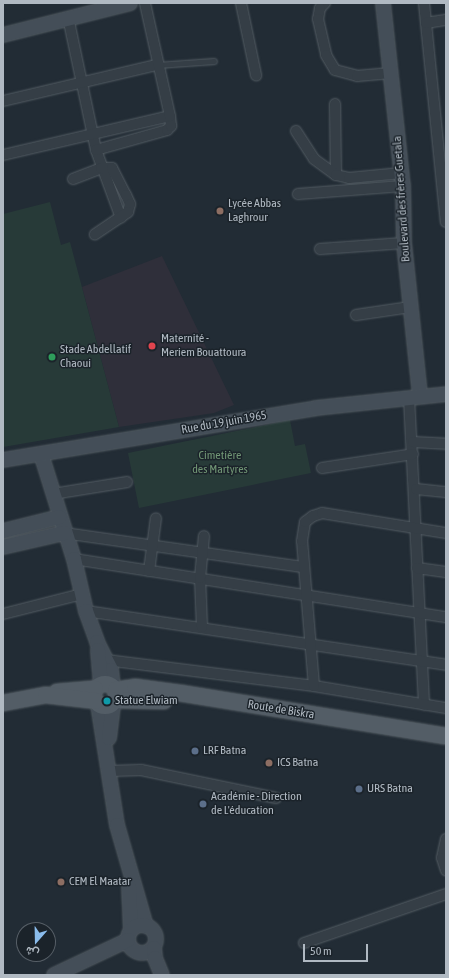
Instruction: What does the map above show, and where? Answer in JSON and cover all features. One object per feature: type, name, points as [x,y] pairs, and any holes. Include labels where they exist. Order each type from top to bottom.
[{"type":"main road","name":"Route de Biskra","points":[[106,695],[135,687],[446,736]]},
{"type":"main road","points":[[3,703],[46,696],[59,691],[106,695]]},
{"type":"main road","name":"Route de Biskra","points":[[106,695],[172,702],[446,746]]},
{"type":"street","points":[[96,150],[168,130],[172,126],[157,64],[145,3]]},
{"type":"street","points":[[241,3],[256,75]]},
{"type":"street","points":[[325,3],[320,8],[318,19],[326,55],[335,70],[357,76],[391,72]]},
{"type":"street","name":"Boulevard des frères Guetala","points":[[383,3],[403,180],[404,243],[410,307],[415,396]]},
{"type":"street","points":[[424,3],[446,222]]},
{"type":"street","points":[[4,33],[122,4]]},
{"type":"street","points":[[68,17],[96,150],[101,168],[121,218],[95,234]]},
{"type":"street","points":[[426,23],[446,20]]},
{"type":"street","points":[[3,101],[157,64]]},
{"type":"street","points":[[335,104],[336,175]]},
{"type":"street","points":[[3,155],[170,116]]},
{"type":"street","points":[[296,131],[314,159],[336,175],[349,178],[403,180]]},
{"type":"street","points":[[73,179],[101,168]]},
{"type":"street","points":[[298,194],[403,180]]},
{"type":"street","points":[[320,249],[404,243]]},
{"type":"street","points":[[356,315],[410,307]]},
{"type":"street","name":"Rue du 19 juin 1965","points":[[3,460],[316,408],[415,396],[446,394]]},
{"type":"street","points":[[415,396],[413,454],[416,489],[417,568],[424,705]]},
{"type":"street","points":[[413,442],[446,444]]},
{"type":"street","points":[[41,454],[64,533],[74,559],[86,611],[97,642],[106,660],[108,752],[111,792],[126,859],[146,926]]},
{"type":"street","points":[[322,468],[413,454]]},
{"type":"street","points":[[53,494],[127,482]]},
{"type":"street","points":[[416,489],[446,492]]},
{"type":"street","points":[[314,686],[303,568],[302,529],[306,522],[313,516],[322,513],[416,526],[446,533]]},
{"type":"street","points":[[3,530],[59,517]]},
{"type":"street","points":[[149,571],[151,545],[156,518]]},
{"type":"street","points":[[3,547],[64,533],[303,568]]},
{"type":"street","points":[[202,627],[200,578],[204,536]]},
{"type":"street","points":[[74,559],[446,617]]},
{"type":"street","points":[[417,568],[446,572]]},
{"type":"street","points":[[3,614],[82,594]]},
{"type":"street","points":[[86,611],[202,627],[446,665]]},
{"type":"street","points":[[97,642],[106,695]]},
{"type":"street","points":[[106,660],[314,686],[446,708]]},
{"type":"street","points":[[110,771],[141,767],[276,798]]},
{"type":"street","points":[[446,839],[442,858],[446,870]]},
{"type":"street","points":[[126,859],[133,944],[154,975]]},
{"type":"street","points":[[304,943],[446,894]]},
{"type":"street","points":[[75,975],[133,944],[141,925],[146,926],[154,932],[154,948],[162,975]]},
{"type":"street","points":[[54,975],[133,944],[154,948]]},
{"type":"lane","points":[[157,64],[214,61]]},
{"type":"shaded area","name":"Maternité - Meriem Bouattoura","points":[[162,256],[234,405],[214,413],[119,427],[82,287]]},
{"type":"green space","name":"Stade Abdellatif Chaoui","points":[[50,202],[61,245],[70,242],[119,427],[3,447],[3,214]]},
{"type":"green space","name":"Cimetière des Martyres","points":[[290,420],[295,446],[305,444],[311,473],[139,508],[128,453]]},
{"type":"place","name":"Lycée Abbas Laghrour","points":[[220,211]]},
{"type":"place","name":"Maternité - Meriem Bouattoura","points":[[152,346]]},
{"type":"place","name":"Stade Abdellatif Chaoui","points":[[52,357]]},
{"type":"place","name":"Statue Elwiam","points":[[107,701]]},
{"type":"place","name":"LRF Batna","points":[[195,751]]},
{"type":"place","name":"ICS Batna","points":[[269,763]]},
{"type":"place","name":"URS Batna","points":[[359,789]]},
{"type":"place","name":"Académie - Direction de L'éducation","points":[[203,804]]},
{"type":"place","name":"CEM El Maatar","points":[[61,882]]}]
